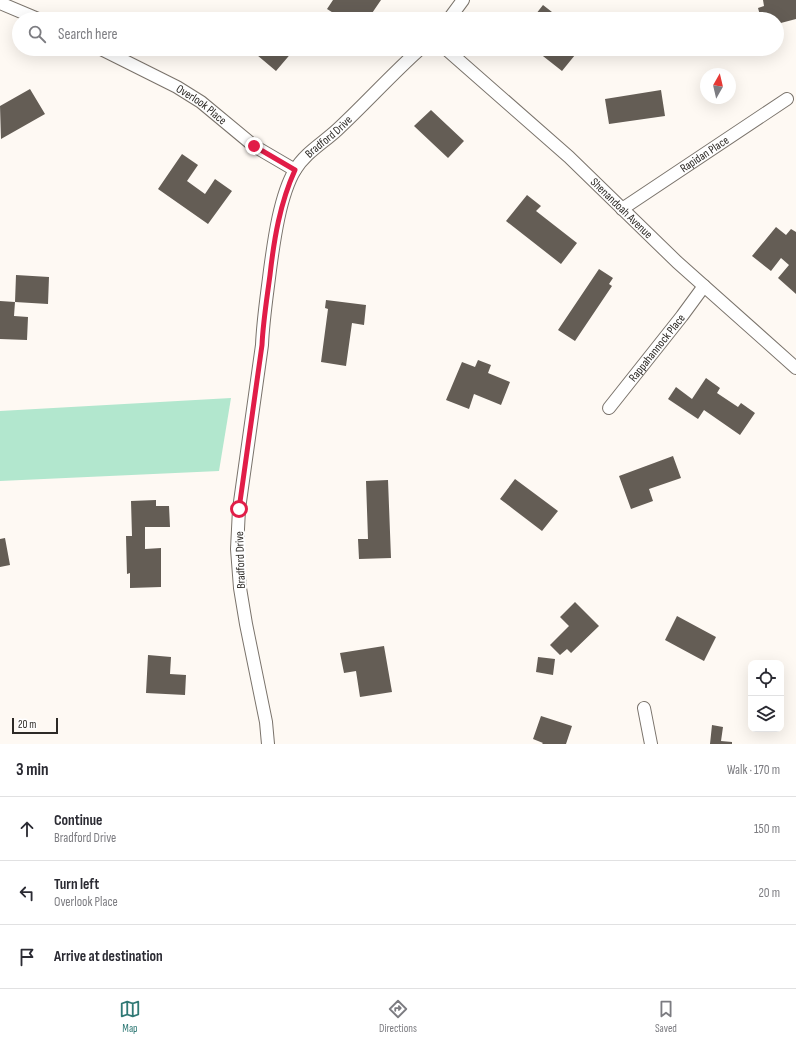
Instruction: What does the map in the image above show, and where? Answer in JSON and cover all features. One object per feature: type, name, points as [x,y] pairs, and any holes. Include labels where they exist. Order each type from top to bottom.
[{"type":"street","points":[[455,12],[464,0]]},
{"type":"street","points":[[0,3],[21,12]]},
{"type":"street","name":"Overlook Place","points":[[115,56],[177,87],[201,102],[254,146],[295,170]]},
{"type":"street","name":"Bradford Drive","points":[[268,744],[266,722],[240,588],[237,549],[239,509],[262,345],[263,323],[279,216],[288,185],[295,170],[305,156],[338,130],[413,56]]},
{"type":"street","name":"Shenandoah Avenue","points":[[454,56],[569,157],[704,286],[796,368]]},
{"type":"street","name":"Rapidan Place","points":[[622,209],[787,100]]},
{"type":"street","name":"Rappahannock Place","points":[[608,408],[682,316],[704,286]]},
{"type":"street","points":[[644,708],[651,744]]},
{"type":"green space","points":[[231,398],[219,471],[0,481],[0,411]]},
{"type":"building","points":[[333,0],[381,0],[373,12],[332,12],[327,9]]},
{"type":"building","points":[[763,0],[796,0],[796,19],[784,22],[784,12],[759,12],[758,8],[764,6]]},
{"type":"building","points":[[543,5],[552,12],[538,12]]},
{"type":"building","points":[[258,56],[289,56],[276,71]]},
{"type":"building","points":[[543,56],[574,56],[562,71]]},
{"type":"building","points":[[30,89],[45,114],[1,139],[0,106]]},
{"type":"building","points":[[661,90],[665,116],[609,124],[605,99]]},
{"type":"building","points":[[431,110],[464,141],[448,158],[414,126]]},
{"type":"building","points":[[182,154],[198,165],[187,181],[205,194],[215,179],[232,191],[208,224],[158,189]]},
{"type":"building","points":[[527,195],[541,206],[536,211],[577,243],[561,264],[506,221]]},
{"type":"building","points":[[776,227],[786,235],[791,229],[796,232],[796,294],[778,278],[789,265],[781,258],[771,271],[752,256]]},
{"type":"building","points":[[599,269],[613,278],[609,284],[612,286],[575,341],[558,330]]},
{"type":"building","points":[[16,275],[49,277],[48,304],[15,302]]},
{"type":"building","points":[[326,300],[366,305],[364,325],[352,323],[346,366],[321,362],[328,309],[325,308]]},
{"type":"building","points":[[0,301],[15,302],[14,316],[28,317],[27,340],[0,339]]},
{"type":"building","points":[[478,360],[491,365],[488,373],[510,382],[501,405],[474,394],[469,409],[446,400],[462,362],[475,367]]},
{"type":"building","points":[[706,378],[720,388],[717,393],[738,407],[741,403],[755,413],[740,435],[704,410],[698,419],[668,399],[676,387],[692,399]]},
{"type":"building","points":[[673,456],[681,478],[649,489],[653,501],[631,509],[619,476]]},
{"type":"building","points":[[515,479],[558,511],[542,531],[500,499]]},
{"type":"building","points":[[388,480],[391,558],[359,559],[358,539],[368,539],[366,481]]},
{"type":"building","points":[[156,500],[156,506],[169,506],[170,527],[145,527],[145,549],[161,548],[161,587],[130,588],[130,573],[127,574],[126,536],[132,536],[131,501]]},
{"type":"building","points":[[5,538],[10,565],[0,567],[0,539]]},
{"type":"building","points":[[575,602],[599,626],[571,653],[567,649],[560,655],[550,645],[569,626],[560,617]]},
{"type":"building","points":[[677,616],[716,637],[704,661],[665,640]]},
{"type":"building","points":[[384,646],[392,692],[360,697],[356,671],[344,673],[340,653]]},
{"type":"building","points":[[148,655],[171,657],[170,674],[186,675],[185,695],[146,693]]},
{"type":"building","points":[[538,657],[555,659],[553,675],[536,672]]},
{"type":"building","points":[[541,716],[572,726],[566,744],[542,744],[543,743],[533,739]]},
{"type":"building","points":[[712,725],[723,727],[721,741],[732,742],[732,744],[710,744]]},
{"type":"route","points":[[239,509],[262,345],[263,323],[273,250],[279,216],[288,185],[295,170],[254,146]]}]
